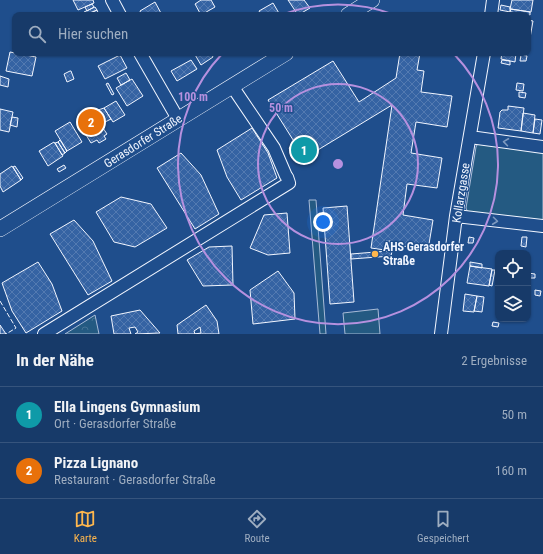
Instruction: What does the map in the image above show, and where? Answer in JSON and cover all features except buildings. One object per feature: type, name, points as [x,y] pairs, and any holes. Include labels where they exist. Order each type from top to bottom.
[{"type":"main road","points":[[353,12],[372,0]]},
{"type":"main road","name":"Gerasdorfer Straße","points":[[0,229],[281,56]]},
{"type":"street","points":[[112,0],[118,12]]},
{"type":"street","points":[[491,12],[493,0]]},
{"type":"street","points":[[142,56],[178,119]]},
{"type":"street","name":"Kollarzgasse","points":[[441,334],[456,216],[484,56]]},
{"type":"street","points":[[44,334],[289,183],[274,148],[232,86]]},
{"type":"street","points":[[470,137],[543,147]]},
{"type":"street","points":[[456,216],[543,226]]},
{"type":"green space","points":[[478,143],[543,153],[543,224],[468,213],[466,208],[476,147]]},
{"type":"green space","points":[[309,200],[316,200],[326,334],[320,334]]},
{"type":"green space","points":[[378,309],[380,334],[345,334],[343,313]]},
{"type":"green space","points":[[95,315],[99,334],[65,334]]},
{"type":"fence","points":[[0,301],[16,328],[6,334]]},
{"type":"place","name":"Pizza Lignano","points":[[91,122]]},
{"type":"place","name":"Ella Lingens Gymnasium","points":[[304,150]]},
{"type":"place","name":"AHS Gerasdorfer Straße","points":[[375,254]]}]
